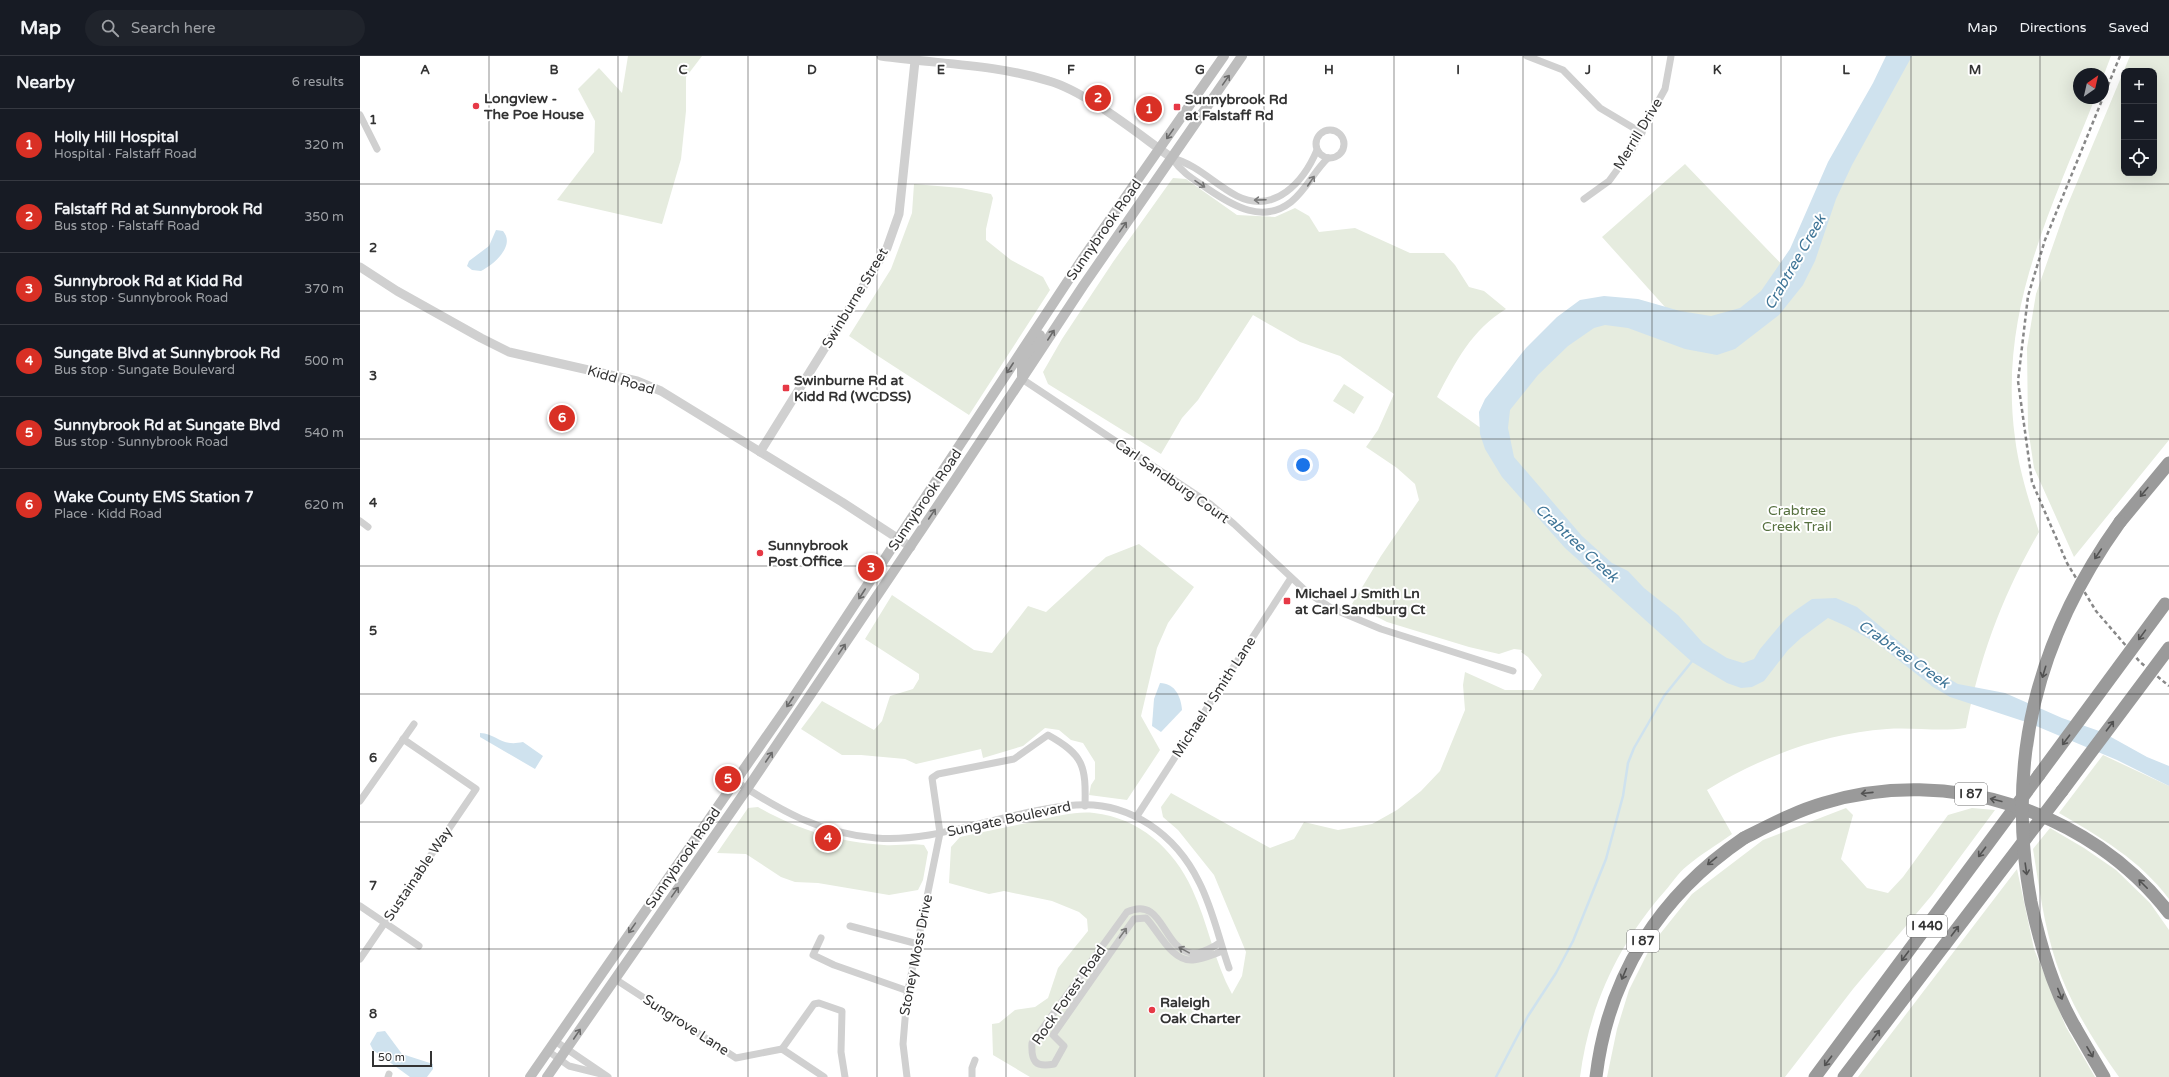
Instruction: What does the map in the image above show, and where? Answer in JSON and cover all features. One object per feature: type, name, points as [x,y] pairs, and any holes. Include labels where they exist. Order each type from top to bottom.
[{"type":"highway","points":[[2104,1077],[2075,1027],[2049,968],[2035,923],[2025,868],[2022,791],[2027,740],[2035,702],[2053,643],[2074,594],[2095,557],[2120,522],[2169,463]]},
{"type":"highway","name":"I 440","points":[[1815,1077],[2167,601]]},
{"type":"highway","name":"I 440","points":[[1844,1077],[2169,648]]},
{"type":"highway","name":"I 87","points":[[1596,1077],[1604,1031],[1613,1000],[1629,962],[1672,900],[1700,872],[1744,838],[1783,818],[1824,803],[1858,794],[1931,790],[1963,793],[1998,800],[2035,812],[2064,826],[2102,849],[2130,870],[2169,913]]},
{"type":"main road","name":"Sunnybrook Road","points":[[530,1077],[787,707],[1083,258],[1224,56]]},
{"type":"main road","name":"Sunnybrook Road","points":[[547,1077],[747,790],[1022,379],[1242,56]]},
{"type":"main road","points":[[1022,379],[1022,366],[1045,327],[1048,313]]},
{"type":"street","points":[[881,56],[1013,72],[1050,81],[1079,94],[1172,158],[1187,162],[1238,197],[1262,201],[1288,193],[1300,178],[1317,150],[1316,140],[1321,132],[1331,129],[1340,133],[1344,143],[1343,150],[1337,156],[1328,158],[1304,191],[1290,203],[1276,210],[1260,212],[1244,210],[1228,203],[1180,171],[1172,158]]},
{"type":"street","points":[[1527,56],[1563,70],[1600,108],[1642,132]]},
{"type":"street","name":"Merrill Drive","points":[[1584,199],[1609,181],[1642,132],[1665,89],[1672,56]]},
{"type":"street","name":"Swinburne Street","points":[[760,452],[887,248],[899,214],[915,59]]},
{"type":"street","points":[[360,115],[377,149]]},
{"type":"street","points":[[1317,150],[1328,158]]},
{"type":"street","name":"Kidd Road","points":[[360,267],[462,328],[509,352],[637,381],[683,403],[911,546]]},
{"type":"street","name":"Carl Sandburg Court","points":[[1022,379],[1210,504],[1234,524],[1307,592],[1331,608],[1356,620],[1513,672]]},
{"type":"street","points":[[360,521],[368,527]]},
{"type":"street","name":"Michael J Smith Lane","points":[[1137,816],[1291,578]]},
{"type":"street","points":[[360,802],[414,724]]},
{"type":"street","name":"Stoney Moss Drive","points":[[907,1077],[903,1029],[908,991],[940,833],[932,778],[938,774],[1014,759],[1048,735],[1066,745],[1079,759],[1086,777],[1085,806]]},
{"type":"street","name":"Sustainable Way","points":[[360,958],[476,789],[403,739]]},
{"type":"street","name":"Sungate Boulevard","points":[[735,781],[747,790],[796,818],[840,832],[876,838],[893,838],[940,833],[1057,807],[1085,806],[1121,810],[1137,816],[1172,842],[1192,869],[1200,884],[1229,968]]},
{"type":"street","points":[[360,906],[419,946]]},
{"type":"street","name":"Rock Forest Road","points":[[1220,943],[1200,953],[1191,953],[1178,946],[1158,917],[1147,909],[1136,908],[1127,912],[1032,1043],[1031,1055],[1036,1062],[1044,1066],[1054,1064],[1064,1046],[1053,1035],[1134,919],[1146,918],[1173,952],[1180,957],[1191,960],[1223,951]]},
{"type":"street","points":[[850,926],[918,944]]},
{"type":"street","points":[[821,938],[813,955],[834,965],[908,991]]},
{"type":"street","name":"Sungrove Lane","points":[[615,980],[736,1058],[782,1049]]},
{"type":"street","points":[[824,1077],[782,1049],[814,1004],[819,1003],[842,1011],[841,1052],[845,1077]]},
{"type":"street","points":[[555,1041],[606,1076]]},
{"type":"street","points":[[548,1051],[559,1060],[580,1070],[606,1076]]},
{"type":"street","points":[[972,1077],[972,1068],[975,1060]]},
{"type":"green space","points":[[628,56],[702,56],[686,77],[686,111],[681,159],[662,224],[557,200],[594,152],[595,121],[578,89],[599,68],[622,93]]},
{"type":"green space","name":"Crabtree Creek Trail","points":[[1899,56],[2111,56],[2106,68],[2073,68],[2073,104],[2093,104],[2045,223],[2021,305],[2014,347],[2012,392],[2015,438],[2022,474],[2039,532],[2014,579],[1994,627],[1985,652],[1971,702],[1966,728],[1946,730],[1887,729],[1839,736],[1771,757],[1707,790],[1732,834],[1698,857],[1681,872],[1648,911],[1633,933],[1608,978],[1598,1001],[1584,1051],[1580,1077],[1030,1077],[993,1055],[992,1024],[999,1023],[1015,1010],[1035,1007],[1048,998],[1058,968],[1088,931],[1087,919],[1079,912],[1052,901],[1004,891],[989,894],[949,883],[951,847],[960,837],[1074,813],[1094,813],[1110,816],[1126,821],[1140,829],[1165,849],[1184,874],[1198,902],[1220,968],[1232,994],[1242,976],[1246,952],[1214,875],[1178,830],[1163,817],[1161,807],[1171,793],[1270,848],[1294,839],[1304,822],[1338,830],[1372,824],[1397,810],[1421,791],[1440,771],[1465,710],[1463,685],[1465,672],[1505,690],[1533,690],[1542,675],[1528,657],[1521,652],[1522,650],[1514,649],[1499,654],[1469,647],[1387,622],[1352,604],[1381,556],[1419,500],[1415,484],[1397,468],[1366,447],[1378,430],[1394,394],[1340,356],[1300,342],[1253,315],[1198,400],[1182,418],[1161,454],[1048,384],[1043,372],[1062,339],[1113,262],[1173,178],[1186,179],[1237,215],[1275,217],[1295,208],[1309,216],[1319,232],[1355,228],[1410,253],[1444,253],[1455,265],[1469,287],[1484,291],[1506,309],[1483,326],[1474,337],[1458,359],[1437,397],[1485,431],[1567,314],[1683,327],[1602,237],[1685,164],[1790,273]]},
{"type":"green space","points":[[2130,56],[2169,56],[2169,440],[2074,557],[2034,468],[2028,428],[2027,348],[2036,294],[2065,211],[2121,77],[2121,176],[2157,176],[2157,68],[2125,68]]},
{"type":"green space","points":[[914,184],[961,188],[991,194],[993,198],[986,229],[986,240],[1011,260],[1043,277],[1050,290],[969,415],[849,336],[891,269],[912,213]]},
{"type":"green space","points":[[1344,384],[1364,397],[1354,414],[1333,401]]},
{"type":"green space","points":[[1139,544],[1194,587],[1168,623],[1157,648],[1141,716],[1160,750],[1127,800],[1089,795],[1091,785],[1095,779],[1095,762],[1083,743],[1071,740],[1059,730],[1045,728],[1023,746],[983,758],[981,749],[916,764],[905,759],[861,755],[842,755],[801,729],[822,701],[874,730],[882,721],[890,696],[913,689],[919,679],[919,674],[865,639],[892,595],[974,650],[992,653],[1028,606],[1046,612],[1106,557]]},
{"type":"green space","points":[[2103,755],[2169,786],[2169,899],[2145,872],[2118,850],[2059,813]]},
{"type":"green space","points":[[758,807],[788,822],[834,838],[884,845],[924,845],[928,852],[923,880],[918,890],[889,895],[818,883],[795,882],[781,877],[746,854],[717,853],[748,808]]},
{"type":"green space","points":[[1846,808],[1853,815],[1841,859],[1867,888],[1888,893],[1903,877],[1948,815],[1972,808],[1995,810],[1932,895],[1853,989],[1785,1077],[1607,1077],[1617,1029],[1629,990],[1652,944],[1692,894],[1763,840]]},
{"type":"green space","points":[[2050,828],[2084,848],[2116,870],[2150,903],[2169,930],[2169,1077],[2119,1077],[2075,1008],[2056,962],[2048,934],[2033,849]]},
{"type":"green space","points":[[2017,869],[2034,949],[2066,1027],[2095,1077],[1858,1077]]},
{"type":"water","name":"Crabtree Creek","points":[[1886,56],[1912,56],[1852,165],[1836,199],[1815,261],[1803,285],[1779,315],[1735,349],[1717,355],[1685,349],[1628,328],[1605,325],[1594,328],[1568,346],[1538,375],[1510,410],[1508,428],[1514,457],[1582,536],[1612,563],[1628,571],[1644,588],[1678,615],[1703,643],[1727,658],[1743,663],[1754,659],[1760,649],[1786,618],[1796,610],[1812,599],[1836,598],[1857,607],[1932,669],[1958,684],[2005,693],[2062,718],[2102,732],[2147,757],[2169,766],[2169,786],[2117,760],[2029,723],[1950,697],[1933,687],[1878,644],[1848,627],[1828,618],[1801,638],[1788,650],[1764,681],[1752,687],[1741,688],[1727,683],[1692,662],[1565,548],[1502,477],[1485,449],[1480,434],[1479,412],[1485,399],[1526,348],[1557,317],[1580,300],[1604,296],[1638,299],[1680,311],[1711,316],[1740,308],[1761,291],[1790,249],[1828,162],[1873,83]]},
{"type":"water","points":[[496,230],[503,231],[506,237],[507,243],[505,249],[497,260],[486,268],[481,271],[472,270],[467,266],[469,261],[489,246]]},
{"type":"water","points":[[1160,683],[1170,685],[1173,688],[1179,696],[1182,710],[1161,732],[1152,726],[1154,699]]},
{"type":"water","points":[[480,733],[504,742],[523,742],[543,756],[535,769],[480,737]]},
{"type":"water","points":[[385,1031],[402,1054],[433,1064],[433,1069],[427,1077],[410,1077],[373,1050],[370,1044],[377,1032]]},
{"type":"waterway","points":[[1496,1077],[1528,1016],[1556,973],[1573,941],[1606,859],[1623,796],[1628,763],[1634,748],[1664,696],[1693,660]]},
{"type":"railway","points":[[2120,56],[2045,240],[2028,296],[2018,381],[2032,482],[2067,563],[2096,611],[2140,662],[2169,686]]},
{"type":"place","name":"Falstaff Rd at Sunnybrook Rd","points":[[1098,98]]},
{"type":"place","name":"Longview - The Poe House","points":[[476,106]]},
{"type":"place","name":"Sunnybrook Rd at Falstaff Rd","points":[[1177,107]]},
{"type":"place","name":"Holly Hill Hospital","points":[[1149,109]]},
{"type":"place","name":"Swinburne Rd at Kidd Rd (WCDSS)","points":[[786,388]]},
{"type":"place","name":"Wake County EMS Station 7","points":[[562,418]]},
{"type":"place","name":"Sunnybrook Post Office","points":[[760,553]]},
{"type":"place","name":"Sunnybrook Rd at Kidd Rd","points":[[871,568]]},
{"type":"place","name":"Michael J Smith Ln at Carl Sandburg Ct","points":[[1287,601]]},
{"type":"place","name":"Sunnybrook Rd at Sungate Blvd","points":[[728,779]]},
{"type":"place","name":"Sungate Blvd at Sunnybrook Rd","points":[[828,838]]},
{"type":"place","name":"Raleigh Oak Charter","points":[[1152,1010]]}]
